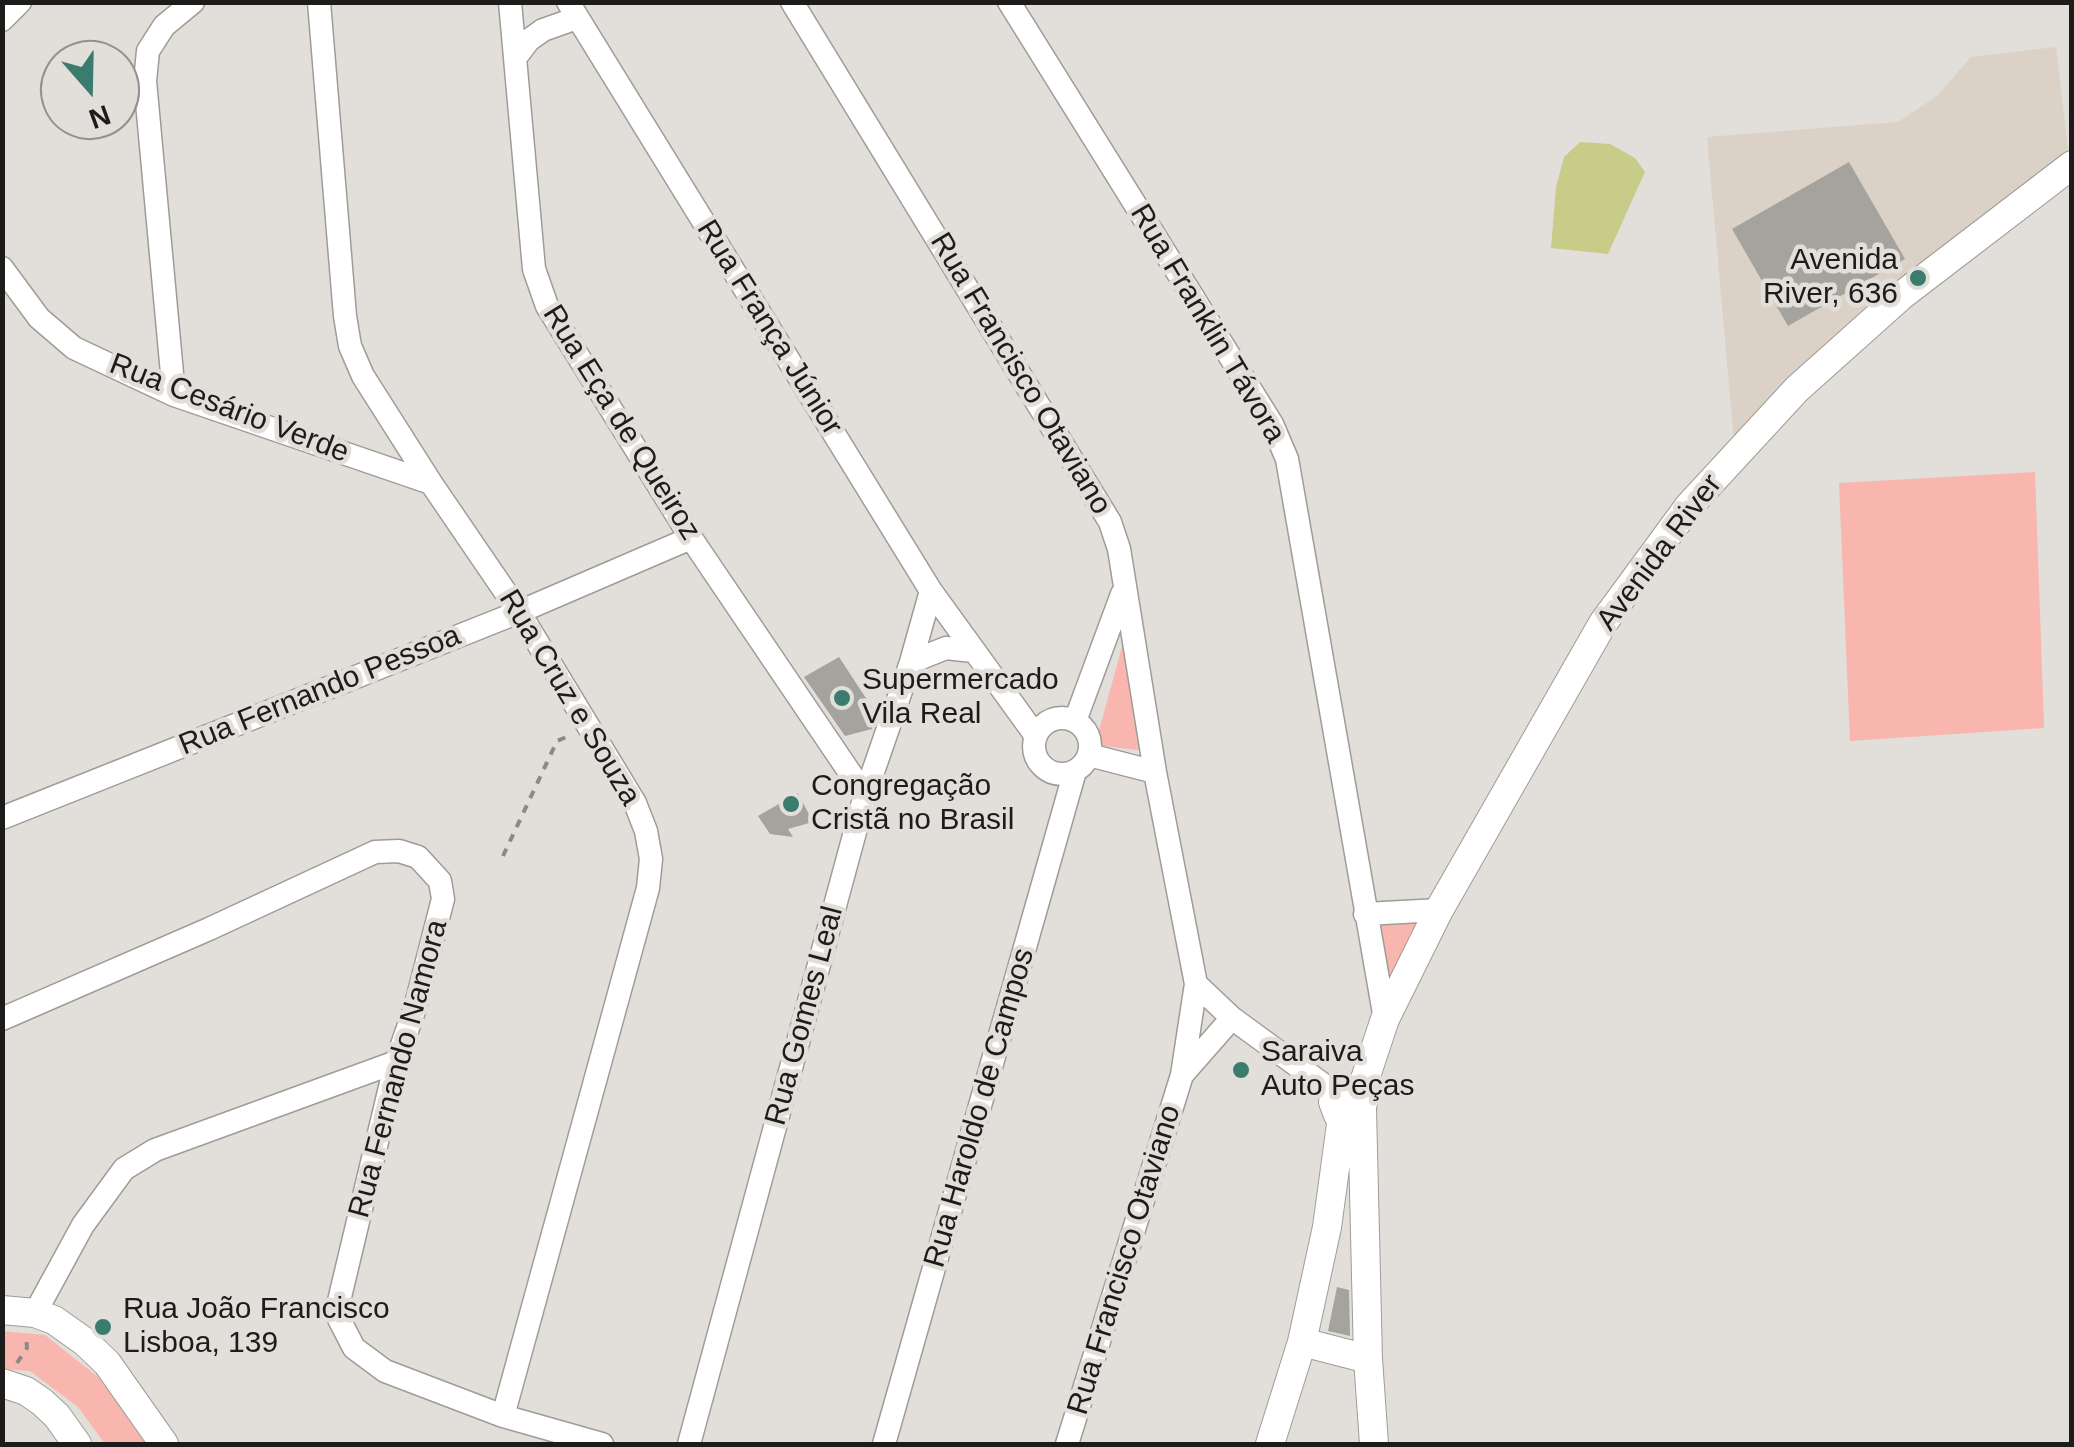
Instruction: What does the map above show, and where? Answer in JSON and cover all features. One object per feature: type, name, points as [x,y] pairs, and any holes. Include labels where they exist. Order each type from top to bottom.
[{"type":"street","points":[[2,20],[20,2]]},
{"type":"street","points":[[174,395],[145,81],[148,51],[164,26],[193,2]]},
{"type":"street","name":"Rua Cruz e Souza","points":[[319,2],[344,316],[350,346],[363,376],[520,612],[635,803],[651,859],[648,888],[503,1416]]},
{"type":"street","name":"Rua Eça de Queiroz","points":[[510,2],[534,269],[547,306],[691,538],[865,795]]},
{"type":"street","name":"Rua Francisco Otaviano","points":[[792,2],[1110,522],[1119,549],[1155,772],[1196,984],[1182,1075],[1067,1444]]},
{"type":"street","name":"Rua Franklin Távora","points":[[1009,2],[1272,424],[1287,459],[1365,914],[1380,1031]]},
{"type":"street","points":[[516,57],[529,40],[573,10]]},
{"type":"street","name":"Rua França Júnior","points":[[573,10],[931,591],[1036,736]]},
{"type":"street","name":"Avenida River","points":[[1349,1101],[1440,910],[1603,623],[1689,506],[1797,389],[1902,296],[2072,165]]},
{"type":"street","name":"Rua Cesário Verde","points":[[2,268],[39,318],[74,348],[174,395],[431,483]]},
{"type":"street","name":"Rua Fernando Pessoa","points":[[2,818],[520,612],[691,538]]},
{"type":"street","name":"Rua Gomes Leal","points":[[689,1444],[865,795],[931,591]]},
{"type":"street","points":[[1075,721],[1124,591]]},
{"type":"street","points":[[911,662],[946,648],[973,652]]},
{"type":"street","points":[[1082,763],[1087,733],[1075,721],[1058,718],[1036,736],[1035,755],[1047,770],[1056,774],[1082,763],[1155,772]]},
{"type":"street","name":"Rua Haroldo de Campos","points":[[884,1444],[1082,763]]},
{"type":"street","name":"Rua Fernando Namora","points":[[2,1019],[209,930],[375,852],[398,851],[418,856],[440,881],[443,899],[415,1008],[396,1062],[339,1301],[339,1319],[354,1348],[386,1372],[503,1416],[602,1444]]},
{"type":"street","points":[[1365,914],[1440,910]]},
{"type":"street","points":[[1196,984],[1232,1018],[1349,1101]]},
{"type":"street","name":"Rua Francisco Otaviano","points":[[1182,1075],[1232,1018]]},
{"type":"street","points":[[35,1313],[83,1225],[124,1169],[154,1150],[396,1062]]},
{"type":"street","points":[[1270,1444],[1302,1342],[1349,1101]]},
{"type":"street","points":[[1349,1101],[1374,1444]]},
{"type":"street","points":[[2,1310],[35,1313],[54,1320],[106,1363],[164,1444]]},
{"type":"street","points":[[1302,1342],[1368,1360]]},
{"type":"street","points":[[5,1383],[42,1402],[77,1444]]},
{"type":"path","points":[[503,856],[557,741],[589,728]]},
{"type":"path","points":[[5,1383],[26,1348],[26,1332],[35,1313]]},
{"type":"shaded area","points":[[2056,47],[2069,157],[1734,441],[1707,137],[1898,122],[1937,96],[1971,57]]},
{"type":"shaded area","points":[[1580,142],[1610,144],[1635,158],[1645,172],[1608,254],[1551,248],[1556,187],[1564,157]]},
{"type":"shaded area","points":[[2035,472],[2044,728],[1850,741],[1839,483]]},
{"type":"shaded area","points":[[1125,636],[1146,751],[1095,745]]},
{"type":"shaded area","points":[[1418,920],[1385,987],[1377,925]]},
{"type":"shaded area","points":[[2,1331],[45,1335],[98,1377],[148,1444],[105,1444],[78,1407],[30,1371],[3,1369]]},
{"type":"building","points":[[1849,162],[1905,259],[1788,326],[1732,229]]},
{"type":"building","name":"Supermercado Vila Real","points":[[839,657],[877,715],[872,729],[845,736],[804,677]]},
{"type":"building","name":"Congregação Cristã no Brasil","points":[[798,793],[813,822],[788,829],[793,837],[770,834],[758,816]]},
{"type":"building","points":[[1337,1287],[1349,1290],[1350,1336],[1328,1331]]},
{"type":"place","name":"Avenida River, 636","points":[[1918,278]]},
{"type":"place","name":"Supermercado Vila Real","points":[[842,698]]},
{"type":"place","name":"Congregação Cristã no Brasil","points":[[791,804]]},
{"type":"place","name":"Saraiva Auto Peças","points":[[1241,1070]]},
{"type":"place","name":"Rua João Francisco Lisboa, 139","points":[[103,1327]]}]
